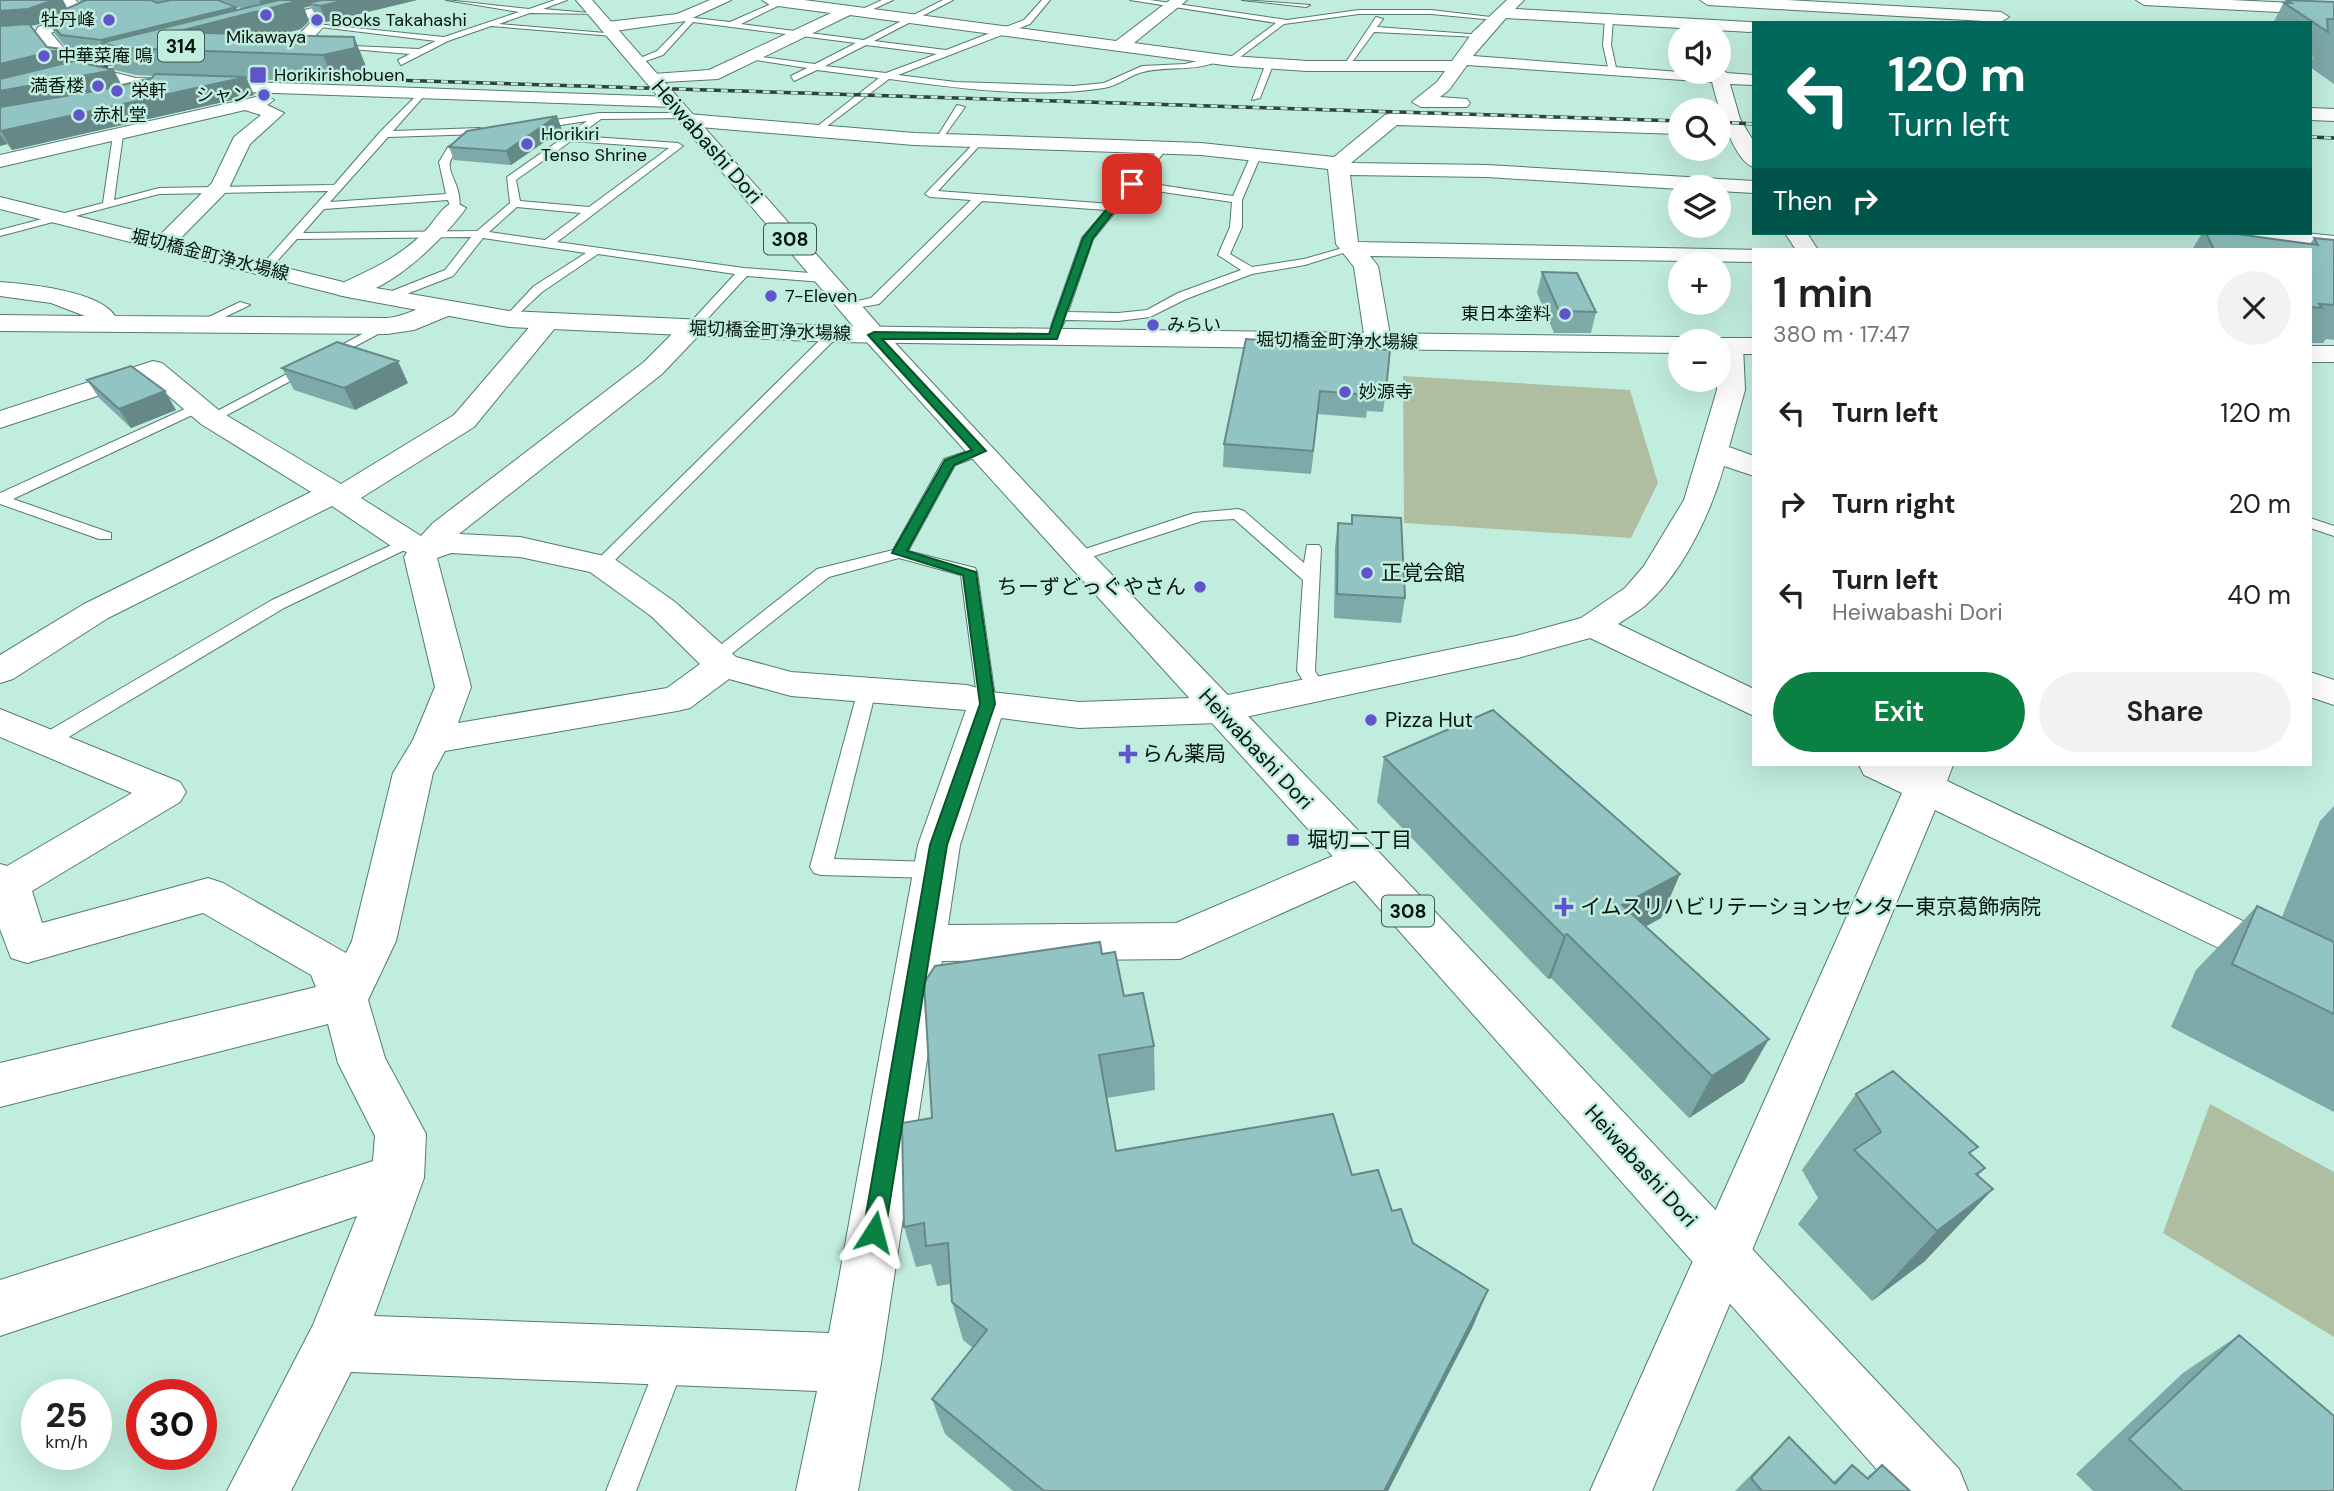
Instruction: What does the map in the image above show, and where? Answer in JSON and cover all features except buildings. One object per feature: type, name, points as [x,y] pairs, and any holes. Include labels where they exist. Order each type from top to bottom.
[{"type":"street","points":[[22,34],[43,33],[44,30],[88,15],[65,0]]},
{"type":"street","points":[[244,23],[268,24],[362,0]]},
{"type":"street","name":"Heiwabashi Dori","points":[[584,0],[709,141],[823,278],[852,325],[980,451],[1218,710],[1361,860],[1937,1491]]},
{"type":"street","points":[[606,25],[685,19],[723,0]]},
{"type":"street","points":[[1516,0],[1479,35],[1443,86],[1421,102],[1668,111]]},
{"type":"street","points":[[1694,0],[1701,21]]},
{"type":"street","points":[[1708,0],[2004,20]]},
{"type":"street","points":[[1985,0],[2004,20]]},
{"type":"street","points":[[2144,0],[2334,10]]},
{"type":"street","points":[[779,1],[1269,65],[1461,63],[1668,74]]},
{"type":"street","points":[[1120,46],[1176,3]]},
{"type":"street","points":[[653,79],[712,75],[799,33],[856,10]]},
{"type":"street","points":[[1498,16],[1612,17],[1668,24]]},
{"type":"street","points":[[262,63],[303,45],[316,26],[285,19]]},
{"type":"street","points":[[1731,28],[1752,27]]},
{"type":"street","points":[[43,33],[64,58],[109,64]]},
{"type":"street","name":"314","points":[[0,92],[176,47]]},
{"type":"street","points":[[83,70],[136,83],[609,100],[682,113],[818,130],[937,140],[1164,146],[1338,167],[1487,171],[1752,187]]},
{"type":"street","points":[[1731,77],[1752,80]]},
{"type":"street","points":[[123,97],[173,84]]},
{"type":"street","points":[[3,157],[118,135],[307,89]]},
{"type":"street","points":[[163,243],[221,186],[241,141],[275,113],[246,105]]},
{"type":"street","points":[[2312,114],[2334,115]]},
{"type":"street","points":[[1338,167],[1392,119],[1668,128]]},
{"type":"street","points":[[1731,123],[1752,158]]},
{"type":"street","points":[[1338,167],[1347,244],[1366,266],[1378,341]]},
{"type":"street","points":[[347,290],[392,270],[437,234],[453,202]]},
{"type":"street","name":"堀切橋金町浄水場線","points":[[0,203],[347,290],[444,309],[547,322],[692,328],[852,325],[1057,327],[1378,341],[1668,345]]},
{"type":"street","points":[[2334,222],[2328,227],[2334,235]]},
{"type":"street","points":[[2268,235],[2334,243]]},
{"type":"street","points":[[1350,249],[1752,255]]},
{"type":"street","points":[[0,289],[62,297],[87,305],[103,316],[95,324]]},
{"type":"street","points":[[0,323],[387,326],[405,325],[444,309]]},
{"type":"street","points":[[0,671],[96,611],[337,495],[464,421],[547,322]]},
{"type":"street","points":[[0,420],[153,369],[185,326]]},
{"type":"street","points":[[418,545],[444,530],[653,368],[692,328]]},
{"type":"street","points":[[153,369],[204,412],[418,545],[450,543],[520,547],[601,565],[663,609],[719,661],[791,684],[967,697],[987,704],[1079,715],[1218,710],[1518,647],[1593,626],[1637,596],[1658,571],[1699,500],[1731,390],[1734,346]]},
{"type":"street","points":[[2312,354],[2334,354]]},
{"type":"street","points":[[1713,451],[1752,466]]},
{"type":"street","points":[[0,1085],[345,1000],[374,941],[413,773],[432,740],[453,687],[418,545]]},
{"type":"street","points":[[1593,626],[1752,703]]},
{"type":"street","points":[[432,740],[677,699],[719,661]]},
{"type":"street","points":[[2312,685],[2334,693]]},
{"type":"street","points":[[827,1491],[852,1363],[939,845],[987,704]]},
{"type":"street","points":[[0,723],[166,792],[3,885],[27,945],[208,895],[328,963],[345,1000],[362,1063],[401,1135],[398,1178],[334,1343],[258,1491]]},
{"type":"street","points":[[1883,766],[1929,776],[2334,985]]},
{"type":"street","points":[[1621,1491],[1929,776]]},
{"type":"street","points":[[922,943],[1180,941],[1361,860]]},
{"type":"street","points":[[0,1308],[398,1178]]},
{"type":"street","points":[[334,1343],[852,1363]]},
{"type":"lane","points":[[450,0],[606,25]]},
{"type":"lane","points":[[401,62],[445,39],[563,0]]},
{"type":"lane","points":[[856,10],[889,0]]},
{"type":"lane","points":[[794,78],[949,0]]},
{"type":"lane","points":[[818,130],[887,76],[1027,22],[1046,0]]},
{"type":"lane","points":[[1134,0],[1176,3],[1283,21],[1359,12],[1498,16]]},
{"type":"lane","points":[[1246,0],[1306,3],[1306,20]]},
{"type":"lane","points":[[731,25],[779,1]]},
{"type":"lane","points":[[1348,63],[1384,12]]},
{"type":"lane","points":[[1612,17],[1607,45],[1613,72]]},
{"type":"lane","points":[[637,61],[660,53],[685,19],[949,52]]},
{"type":"lane","points":[[747,58],[956,85],[1074,89],[1106,85],[1142,69],[1185,67],[1225,60],[1283,21]]},
{"type":"lane","points":[[483,26],[606,25]]},
{"type":"lane","points":[[316,26],[445,39]]},
{"type":"lane","points":[[1372,29],[1479,35]]},
{"type":"lane","points":[[323,47],[420,52]]},
{"type":"lane","points":[[1255,98],[1269,65]]},
{"type":"lane","points":[[264,269],[422,93]]},
{"type":"lane","points":[[571,120],[609,100]]},
{"type":"lane","points":[[937,140],[960,107]]},
{"type":"lane","points":[[526,127],[598,116],[682,113]]},
{"type":"lane","points":[[515,204],[511,180],[598,116]]},
{"type":"lane","points":[[383,134],[492,132]]},
{"type":"lane","points":[[321,206],[453,202],[444,162],[446,156],[467,140],[492,132]]},
{"type":"lane","points":[[108,204],[118,135]]},
{"type":"lane","points":[[569,138],[678,146],[709,141]]},
{"type":"lane","points":[[979,141],[930,194],[1112,207]]},
{"type":"lane","points":[[548,243],[678,146]]},
{"type":"lane","points":[[1164,146],[1088,238],[1057,327],[1150,313],[1182,296],[1250,271],[1305,262],[1350,249]]},
{"type":"lane","points":[[1250,271],[1224,255],[1238,216],[1237,200],[1256,155]]},
{"type":"lane","points":[[1132,184],[1237,200]]},
{"type":"lane","points":[[0,233],[159,191],[336,188]]},
{"type":"lane","points":[[601,565],[852,325],[979,198]]},
{"type":"lane","points":[[386,298],[449,273],[480,234],[515,204],[592,211]]},
{"type":"lane","points":[[296,236],[480,234],[744,272],[823,278]]},
{"type":"lane","points":[[509,318],[538,289],[597,251]]},
{"type":"lane","points":[[692,328],[744,272]]},
{"type":"lane","points":[[185,326],[244,305]]},
{"type":"lane","points":[[0,499],[204,412],[387,326]]},
{"type":"lane","points":[[899,553],[949,462],[980,451]]},
{"type":"lane","points":[[0,499],[105,536]]},
{"type":"lane","points":[[1076,557],[1200,516],[1238,514],[1311,578]]},
{"type":"lane","points":[[2312,524],[2334,531]]},
{"type":"lane","points":[[45,742],[278,604],[418,545]]},
{"type":"lane","points":[[1313,548],[1306,671],[1317,689]]},
{"type":"lane","points":[[719,661],[823,573],[899,553],[969,572],[987,704]]},
{"type":"lane","points":[[867,690],[821,867],[934,870]]},
{"type":"lane","points":[[621,1491],[674,1356]]},
{"type":"green space","points":[[1403,376],[1630,390],[1658,483],[1631,538],[1404,523]]},
{"type":"green space","points":[[2210,1104],[2334,1172],[2334,1337],[2163,1233]]},
{"type":"railway","points":[[80,66],[133,68]]},
{"type":"railway","points":[[329,78],[1668,121]]},
{"type":"railway","points":[[1731,123],[1752,124]]},
{"type":"railway","points":[[2312,137],[2334,138]]},
{"type":"place","name":"Mikawaya","points":[[266,15]]},
{"type":"place","name":"牡丹峰","points":[[109,20]]},
{"type":"place","name":"Books Takahashi","points":[[317,20]]},
{"type":"place","name":"中華菜庵 鳴","points":[[44,56]]},
{"type":"place","name":"Horikirishobuen","points":[[258,75]]},
{"type":"place","name":"満香楼","points":[[98,86]]},
{"type":"place","name":"栄軒","points":[[117,91]]},
{"type":"place","name":"シャン","points":[[264,95]]},
{"type":"place","name":"赤札堂","points":[[79,115]]},
{"type":"place","name":"Horikiri Tenso Shrine","points":[[527,144]]},
{"type":"place","name":"7-Eleven","points":[[771,296]]},
{"type":"place","name":"東日本塗料","points":[[1565,314]]},
{"type":"place","name":"みらい","points":[[1153,325]]},
{"type":"place","name":"妙源寺","points":[[1345,392]]},
{"type":"place","name":"正覚会館","points":[[1367,573]]},
{"type":"place","name":"ちーずどっぐやさん","points":[[1200,587]]},
{"type":"place","name":"Pizza Hut","points":[[1371,720]]},
{"type":"place","name":"らん薬局","points":[[1128,754]]},
{"type":"place","name":"堀切二丁目","points":[[1293,840]]},
{"type":"place","name":"イムスリハビリテーションセンター東京葛飾病院","points":[[1564,907]]},
{"type":"route","points":[[874,1232],[939,845],[987,704],[969,572],[899,553],[949,462],[980,451],[874,335],[1053,337],[1088,238],[1132,184]]}]
